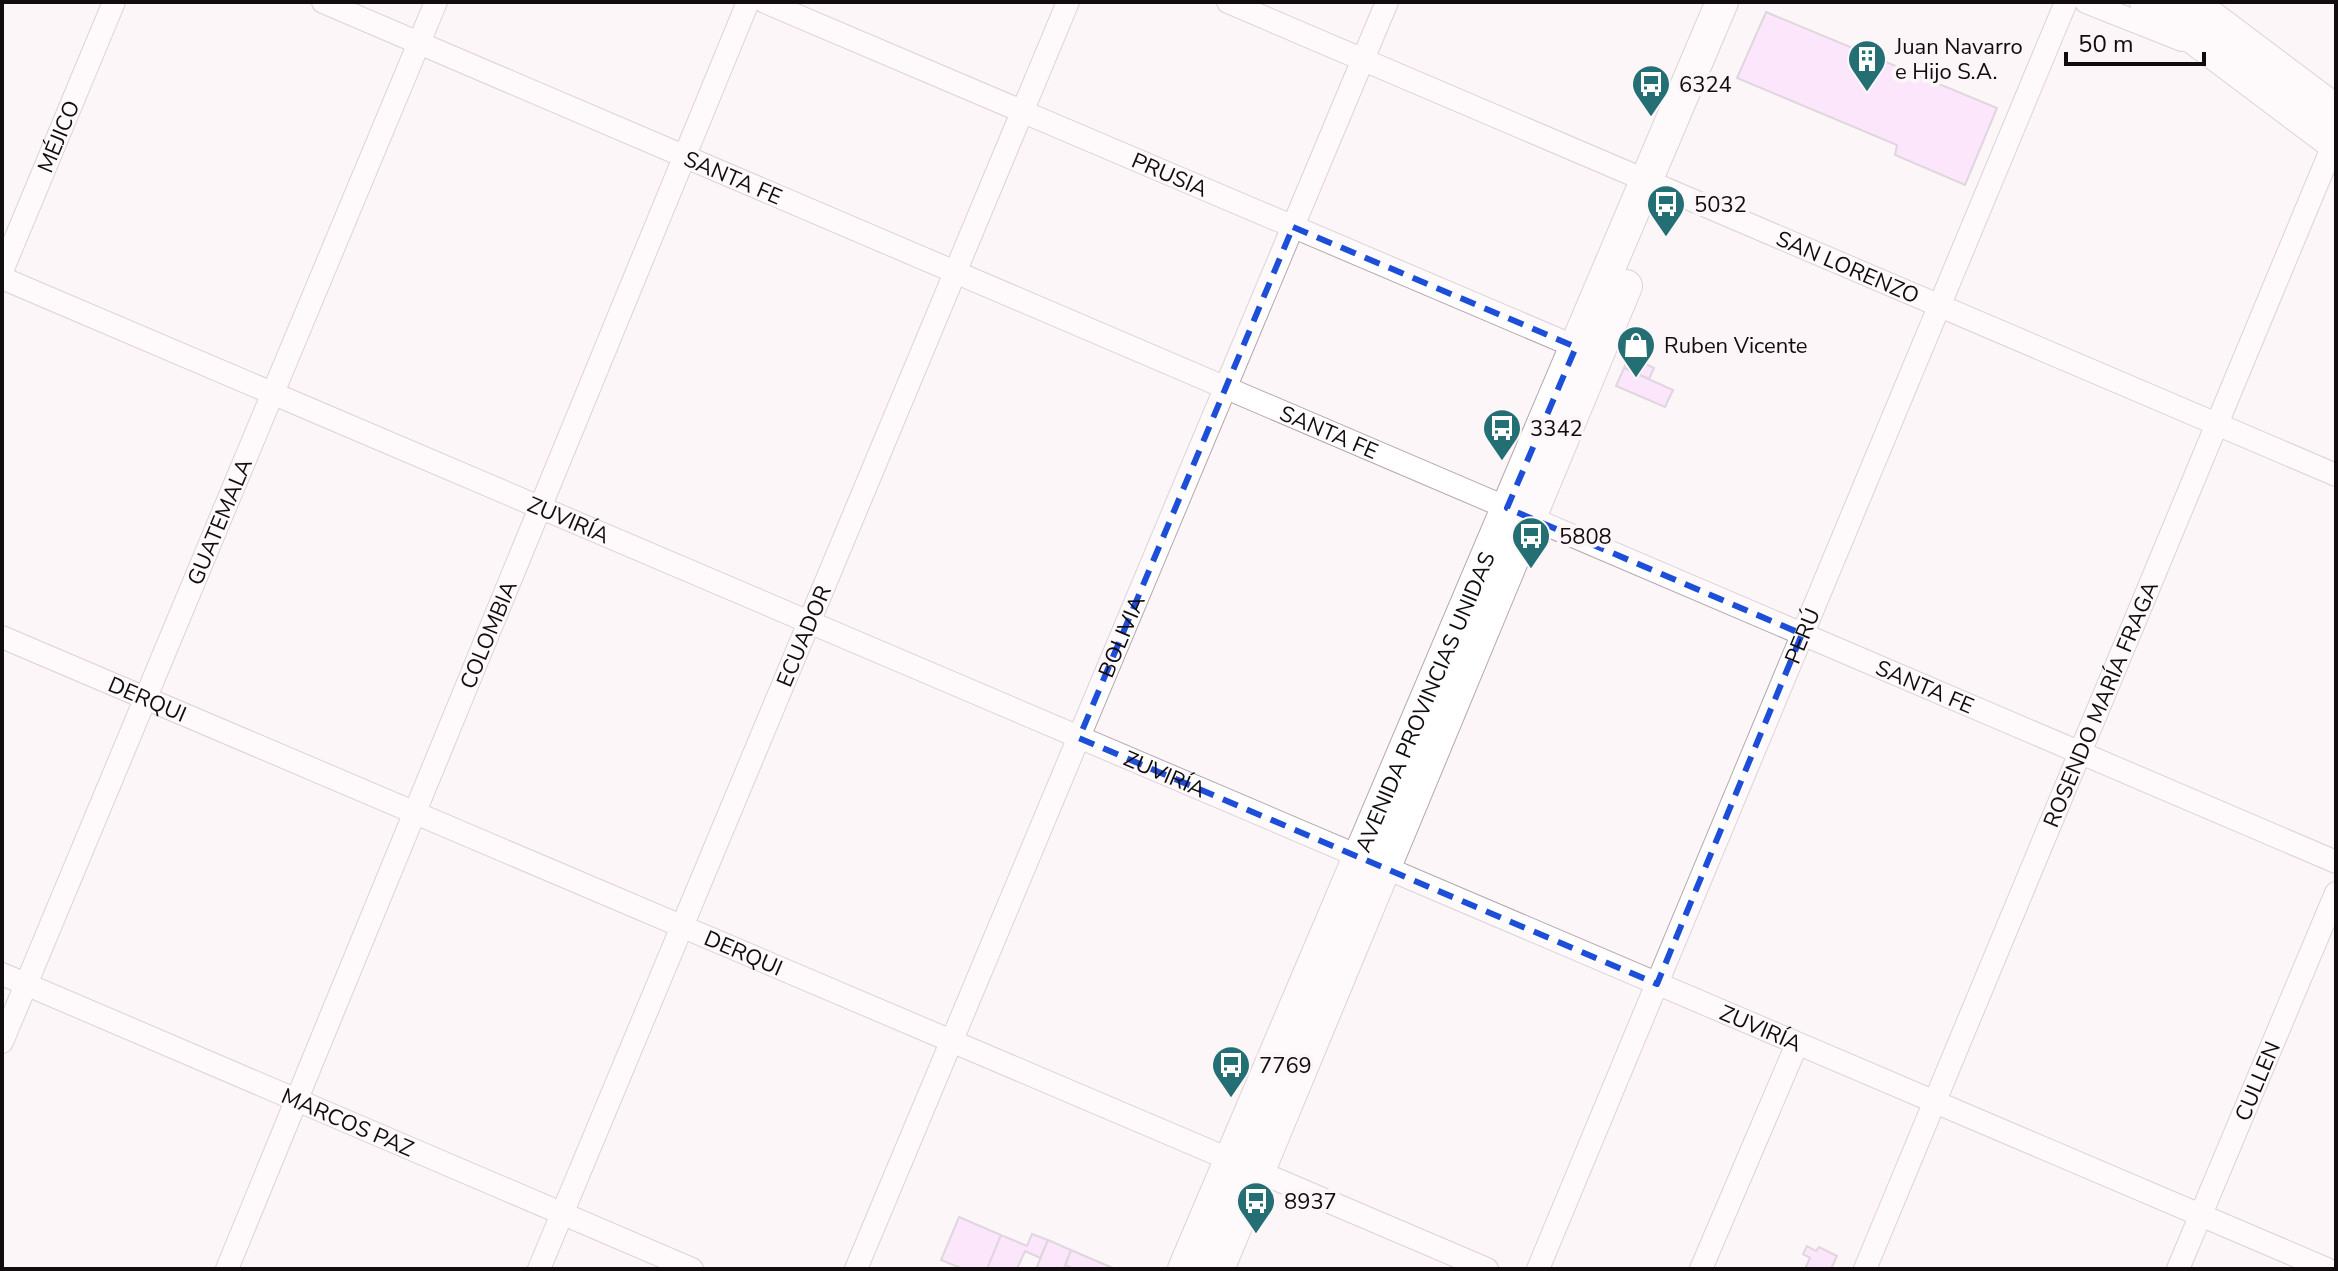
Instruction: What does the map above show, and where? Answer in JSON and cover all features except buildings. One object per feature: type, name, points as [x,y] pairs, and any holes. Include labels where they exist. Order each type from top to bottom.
[{"type":"main road","name":"AVENIDA PROVINCIAS UNIDAS","points":[[1184,1269],[1244,1167],[1656,185],[1722,2]]},
{"type":"main road","name":"AVENIDA PROVINCIAS UNIDAS","points":[[1519,513],[1576,347],[1743,2]]},
{"type":"main road","points":[[2146,2],[2335,142]]},
{"type":"main road","points":[[2191,2],[2336,111]]},
{"type":"main road","name":"AVENIDA PROVINCIAS UNIDAS","points":[[1218,1269],[1244,1167]]},
{"type":"street","name":"MÉJICO","points":[[2,271],[114,2]]},
{"type":"street","name":"SANTA FE","points":[[323,2],[2336,862]]},
{"type":"street","name":"GUATEMALA","points":[[2,1042],[436,2]]},
{"type":"street","name":"COLOMBIA","points":[[227,1269],[748,2]]},
{"type":"street","name":"PRUSIA","points":[[765,2],[1576,347]]},
{"type":"street","name":"ECUADOR","points":[[539,1269],[1068,2]]},
{"type":"street","name":"SAN LORENZO","points":[[1228,2],[2336,475]]},
{"type":"street","name":"BOLIVIA","points":[[856,1269],[1387,2]]},
{"type":"street","name":"PERÚ","points":[[1538,1269],[2066,2]]},
{"type":"street","points":[[2086,2],[2212,52]]},
{"type":"street","name":"ROSENDO MARÍA FRAGA","points":[[1865,1269],[2335,142]]},
{"type":"street","name":"ZUVIRÍA","points":[[2,278],[2327,1269]]},
{"type":"street","name":"DERQUI","points":[[2,637],[1487,1269]]},
{"type":"street","name":"CULLEN","points":[[2178,1269],[2336,893]]},
{"type":"street","name":"MARCOS PAZ","points":[[2,974],[692,1269]]},
{"type":"street","points":[[1701,1269],[1797,1044]]},
{"type":"highlighted area","points":[[1293,227],[1576,347],[1507,508],[1802,634],[1657,984],[1079,738]]},
{"type":"place","name":"Juan Navarro e Hijo S.A.","points":[[1867,93]]},
{"type":"place","name":"6324","points":[[1651,118]]},
{"type":"place","name":"5032","points":[[1666,238]]},
{"type":"place","name":"Ruben Vicente","points":[[1636,379]]},
{"type":"place","name":"3342","points":[[1502,462]]},
{"type":"place","name":"5808","points":[[1531,570]]},
{"type":"place","name":"7769","points":[[1231,1099]]},
{"type":"place","name":"8937","points":[[1256,1235]]}]
